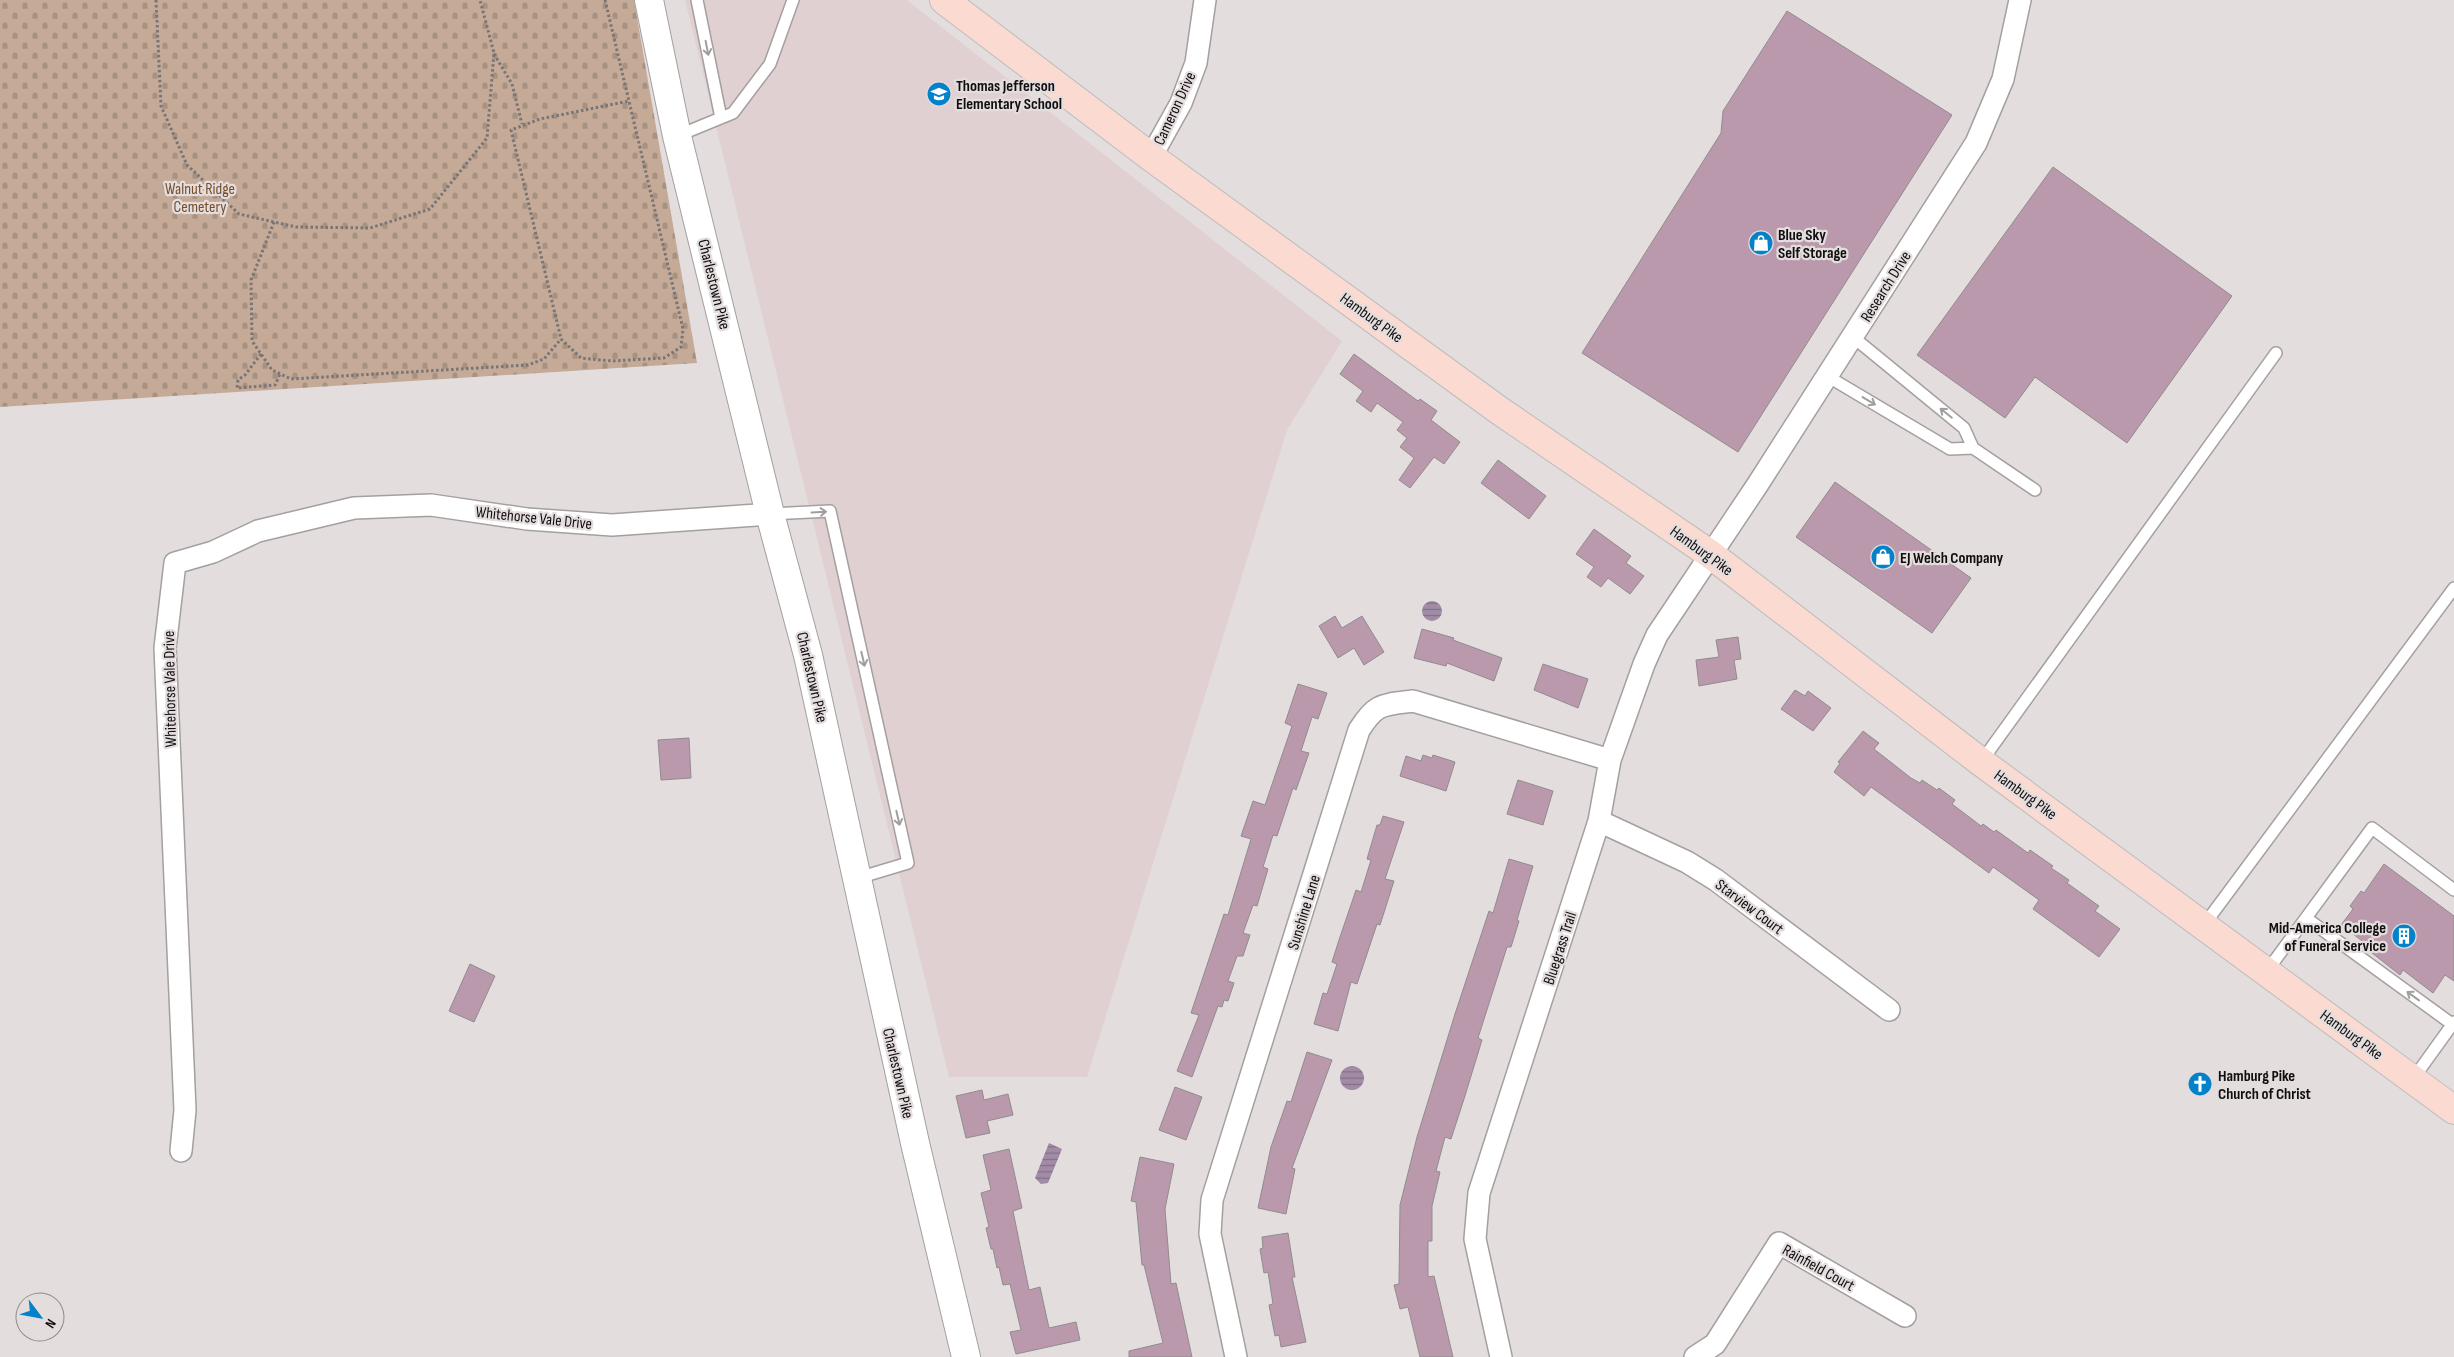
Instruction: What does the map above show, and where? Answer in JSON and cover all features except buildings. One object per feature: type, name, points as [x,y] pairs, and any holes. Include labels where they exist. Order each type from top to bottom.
[{"type":"main road","name":"Hamburg Pike","points":[[944,0],[1151,157],[1500,411],[1710,554],[1981,762],[2454,1110]]},
{"type":"street","name":"Charlestown Pike","points":[[649,0],[677,136],[770,514],[808,655],[913,1134],[966,1357]]},
{"type":"street","name":"Cameron Drive","points":[[1151,157],[1180,103],[1196,63],[1204,0]]},
{"type":"street","name":"Research Drive","points":[[1710,554],[1758,484],[1976,143],[2003,79],[2020,0]]},
{"type":"street","name":"Whitehorse Vale Drive","points":[[181,1151],[185,1110],[165,648],[175,563],[213,552],[258,531],[354,508],[432,505],[527,518],[612,525],[770,514]]},
{"type":"street","name":"Bluegrass Trail","points":[[1501,1357],[1475,1239],[1479,1194],[1599,821],[1610,760],[1644,664],[1657,635],[1710,554]]},
{"type":"street","name":"Sunshine Lane","points":[[1236,1357],[1210,1234],[1212,1200],[1359,730],[1371,710],[1386,704],[1413,701],[1610,760]]},
{"type":"street","name":"Starview Court","points":[[1599,821],[1687,862],[1716,880],[1889,1010]]},
{"type":"street","name":"Rainfield Court","points":[[1695,1357],[1715,1344],[1779,1243],[1905,1316]]},
{"type":"lane","points":[[697,0],[721,118]]},
{"type":"lane","points":[[677,136],[733,113],[770,64],[792,0]]},
{"type":"lane","points":[[1852,337],[1964,428],[1973,448],[2035,490]]},
{"type":"lane","points":[[1981,762],[2276,353]]},
{"type":"lane","points":[[1827,376],[1950,450],[1973,448]]},
{"type":"lane","points":[[770,514],[830,511],[908,863],[858,878]]},
{"type":"lane","points":[[2204,925],[2454,588]]},
{"type":"lane","points":[[2267,971],[2372,828],[2454,890]]},
{"type":"lane","points":[[2306,918],[2453,1023],[2413,1079]]},
{"type":"path","points":[[156,0],[161,106],[187,165],[239,214],[296,227],[370,228],[430,209],[488,138],[494,53]]},
{"type":"path","points":[[480,0],[494,53],[512,84],[522,124]]},
{"type":"path","points":[[605,0],[629,101],[683,329],[681,347],[664,358],[612,361],[581,358],[561,339],[511,130],[522,124],[629,101]]},
{"type":"path","points":[[274,222],[251,280],[252,341],[272,370],[291,379],[528,365],[544,359],[561,339]]},
{"type":"path","points":[[261,354],[245,375],[238,380],[237,388],[275,385],[280,374]]},
{"type":"shaded area","points":[[685,0],[907,0],[1342,341],[1287,430],[1087,1077],[949,1077]]},
{"type":"shaded area","points":[[1428,601],[1436,601],[1442,607],[1442,615],[1436,621],[1428,621],[1422,615],[1422,607]]},
{"type":"shaded area","points":[[1352,1066],[1361,1069],[1364,1078],[1361,1087],[1352,1090],[1343,1087],[1340,1078],[1343,1069]]},
{"type":"shaded area","points":[[1049,1143],[1062,1149],[1048,1183],[1041,1184],[1035,1178]]},
{"type":"green space","name":"Walnut Ridge Cemetery","points":[[0,0],[634,0],[697,363],[0,407]]},
{"type":"place","name":"Thomas Jefferson Elementary School","points":[[939,94]]},
{"type":"place","name":"Blue Sky Self Storage","points":[[1761,243]]},
{"type":"place","name":"EJ Welch Company","points":[[1883,557]]},
{"type":"place","name":"Mid-America College of Funeral Service","points":[[2404,936]]},
{"type":"place","name":"Hamburg Pike Church of Christ","points":[[2200,1084]]}]
